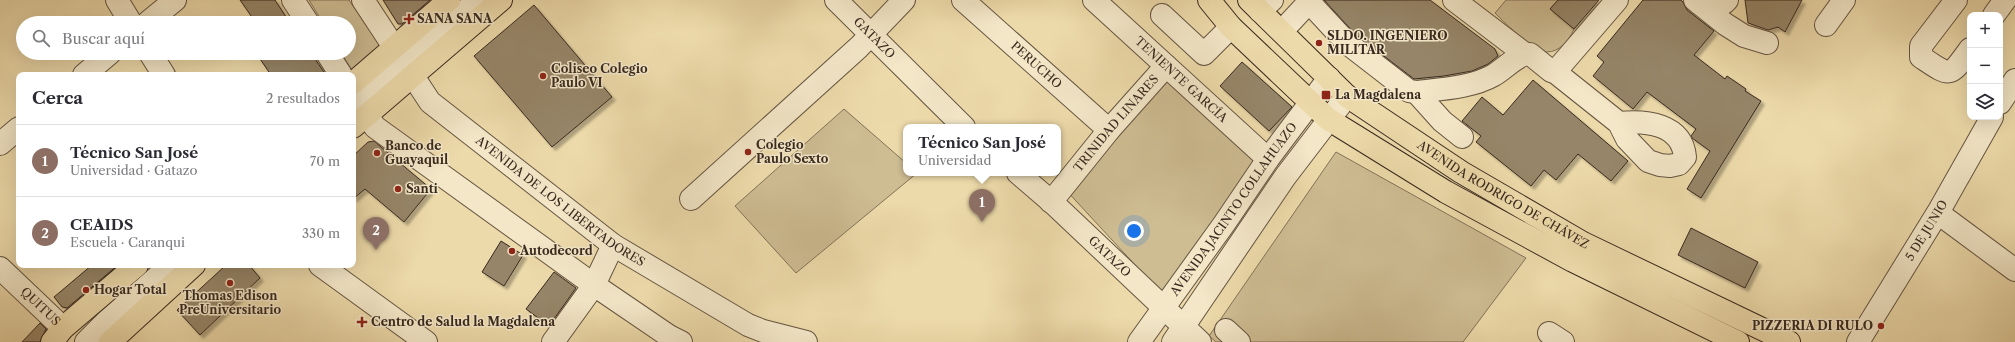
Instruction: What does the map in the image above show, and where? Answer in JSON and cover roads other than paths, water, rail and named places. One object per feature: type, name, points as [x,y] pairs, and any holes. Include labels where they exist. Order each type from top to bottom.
[{"type":"main road","points":[[356,103],[401,61],[449,0]]},
{"type":"main road","points":[[356,103],[401,61],[501,0]]},
{"type":"main road","name":"AVENIDA RODRIGO DE CHÁVEZ","points":[[1209,0],[1232,27],[1328,119],[1446,192],[1573,261],[1738,342]]},
{"type":"main road","name":"AVENIDA RODRIGO DE CHÁVEZ","points":[[1261,4],[1280,29],[1346,96],[1461,172],[1583,243],[1789,342]]},
{"type":"main road","points":[[1258,52],[1280,29]]},
{"type":"main road","points":[[62,337],[134,268]]},
{"type":"main road","points":[[110,342],[191,268]]},
{"type":"street","points":[[116,0],[126,16]]},
{"type":"street","points":[[156,16],[175,0]]},
{"type":"street","points":[[293,0],[303,16]]},
{"type":"street","name":"AVENIDA DE LOS LIBERTADORES","points":[[363,0],[401,61],[430,102],[613,246],[748,325],[763,332],[806,342]]},
{"type":"street","points":[[401,61],[460,0]]},
{"type":"street","points":[[401,61],[478,0]]},
{"type":"street","name":"GATAZO","points":[[836,0],[961,124]]},
{"type":"street","points":[[691,199],[872,35],[904,0]]},
{"type":"street","name":"PERUCHO","points":[[964,0],[1109,130]]},
{"type":"street","name":"TENIENTE GARCÍA","points":[[1094,0],[1268,159]]},
{"type":"street","points":[[1454,0],[1525,54],[1530,54],[1551,71],[1555,72],[1620,123]]},
{"type":"street","points":[[1555,72],[1616,0]]},
{"type":"street","points":[[1698,2],[1714,4],[1724,3],[1727,0]]},
{"type":"street","points":[[1826,25],[1844,0]]},
{"type":"street","points":[[1956,0],[1921,46],[1921,57],[1944,72],[1950,73],[1955,70],[1967,53]]},
{"type":"street","points":[[1996,12],[2005,0]]},
{"type":"street","points":[[1280,29],[1309,1],[1347,43],[1409,91],[1416,92],[1463,86],[1486,78],[1494,75],[1525,54]]},
{"type":"street","points":[[1698,2],[1725,24],[1744,36],[1767,43]]},
{"type":"street","points":[[1162,15],[1204,54],[1232,27]]},
{"type":"street","points":[[88,72],[102,60]]},
{"type":"street","points":[[154,60],[162,72]]},
{"type":"street","points":[[331,60],[339,72]]},
{"type":"street","name":"TRINIDAD LINARES","points":[[1051,202],[1109,130],[1166,66]]},
{"type":"street","name":"AVENIDA JACINTO COLLAHUAZO","points":[[1139,342],[1163,306],[1224,224],[1268,159],[1329,78]]},
{"type":"street","points":[[2003,99],[2015,80]]},
{"type":"street","points":[[1416,92],[1442,121],[1462,137]]},
{"type":"street","name":"AVENIDA JACINTO COLLAHUAZO","points":[[1179,334],[1285,177],[1346,96]]},
{"type":"street","points":[[356,103],[375,127],[594,285],[669,336],[681,342]]},
{"type":"street","name":"5 DE JUNIO","points":[[1858,342],[1938,213],[1990,120]]},
{"type":"street","points":[[0,144],[16,131]]},
{"type":"street","name":"GATAZO","points":[[1021,176],[1163,306],[1179,334],[1200,342]]},
{"type":"street","points":[[1938,213],[2015,270]]},
{"type":"street","points":[[553,342],[594,285],[613,246]]},
{"type":"street","name":"QUITUS","points":[[0,268],[62,337]]},
{"type":"street","points":[[62,337],[103,309],[151,268]]},
{"type":"street","points":[[86,342],[106,322],[169,268]]},
{"type":"street","points":[[324,268],[415,339]]},
{"type":"place","name":"SANA SANA","points":[[409,19]]},
{"type":"place","name":"SLDO. INGENIERO MILITAR","points":[[1319,43]]},
{"type":"place","name":"Coliseo Colegio Paulo VI","points":[[543,76]]},
{"type":"place","name":"La Magdalena","points":[[1326,95]]},
{"type":"place","name":"Colegio Paulo Sexto","points":[[748,152]]},
{"type":"place","name":"Banco de Guayaquil","points":[[377,153]]},
{"type":"place","name":"Santi","points":[[398,189]]},
{"type":"place","name":"Técnico San José","points":[[982,222]]},
{"type":"place","name":"CEAIDS","points":[[376,250]]},
{"type":"place","name":"Autodecord","points":[[512,251]]},
{"type":"place","name":"Thomas Edison PreUniversitario","points":[[230,283]]},
{"type":"place","name":"Hogar Total","points":[[86,290]]},
{"type":"place","name":"Centro de Salud la Magdalena","points":[[362,322]]},
{"type":"place","name":"PIZZERIA DI RULO","points":[[1881,326]]}]
